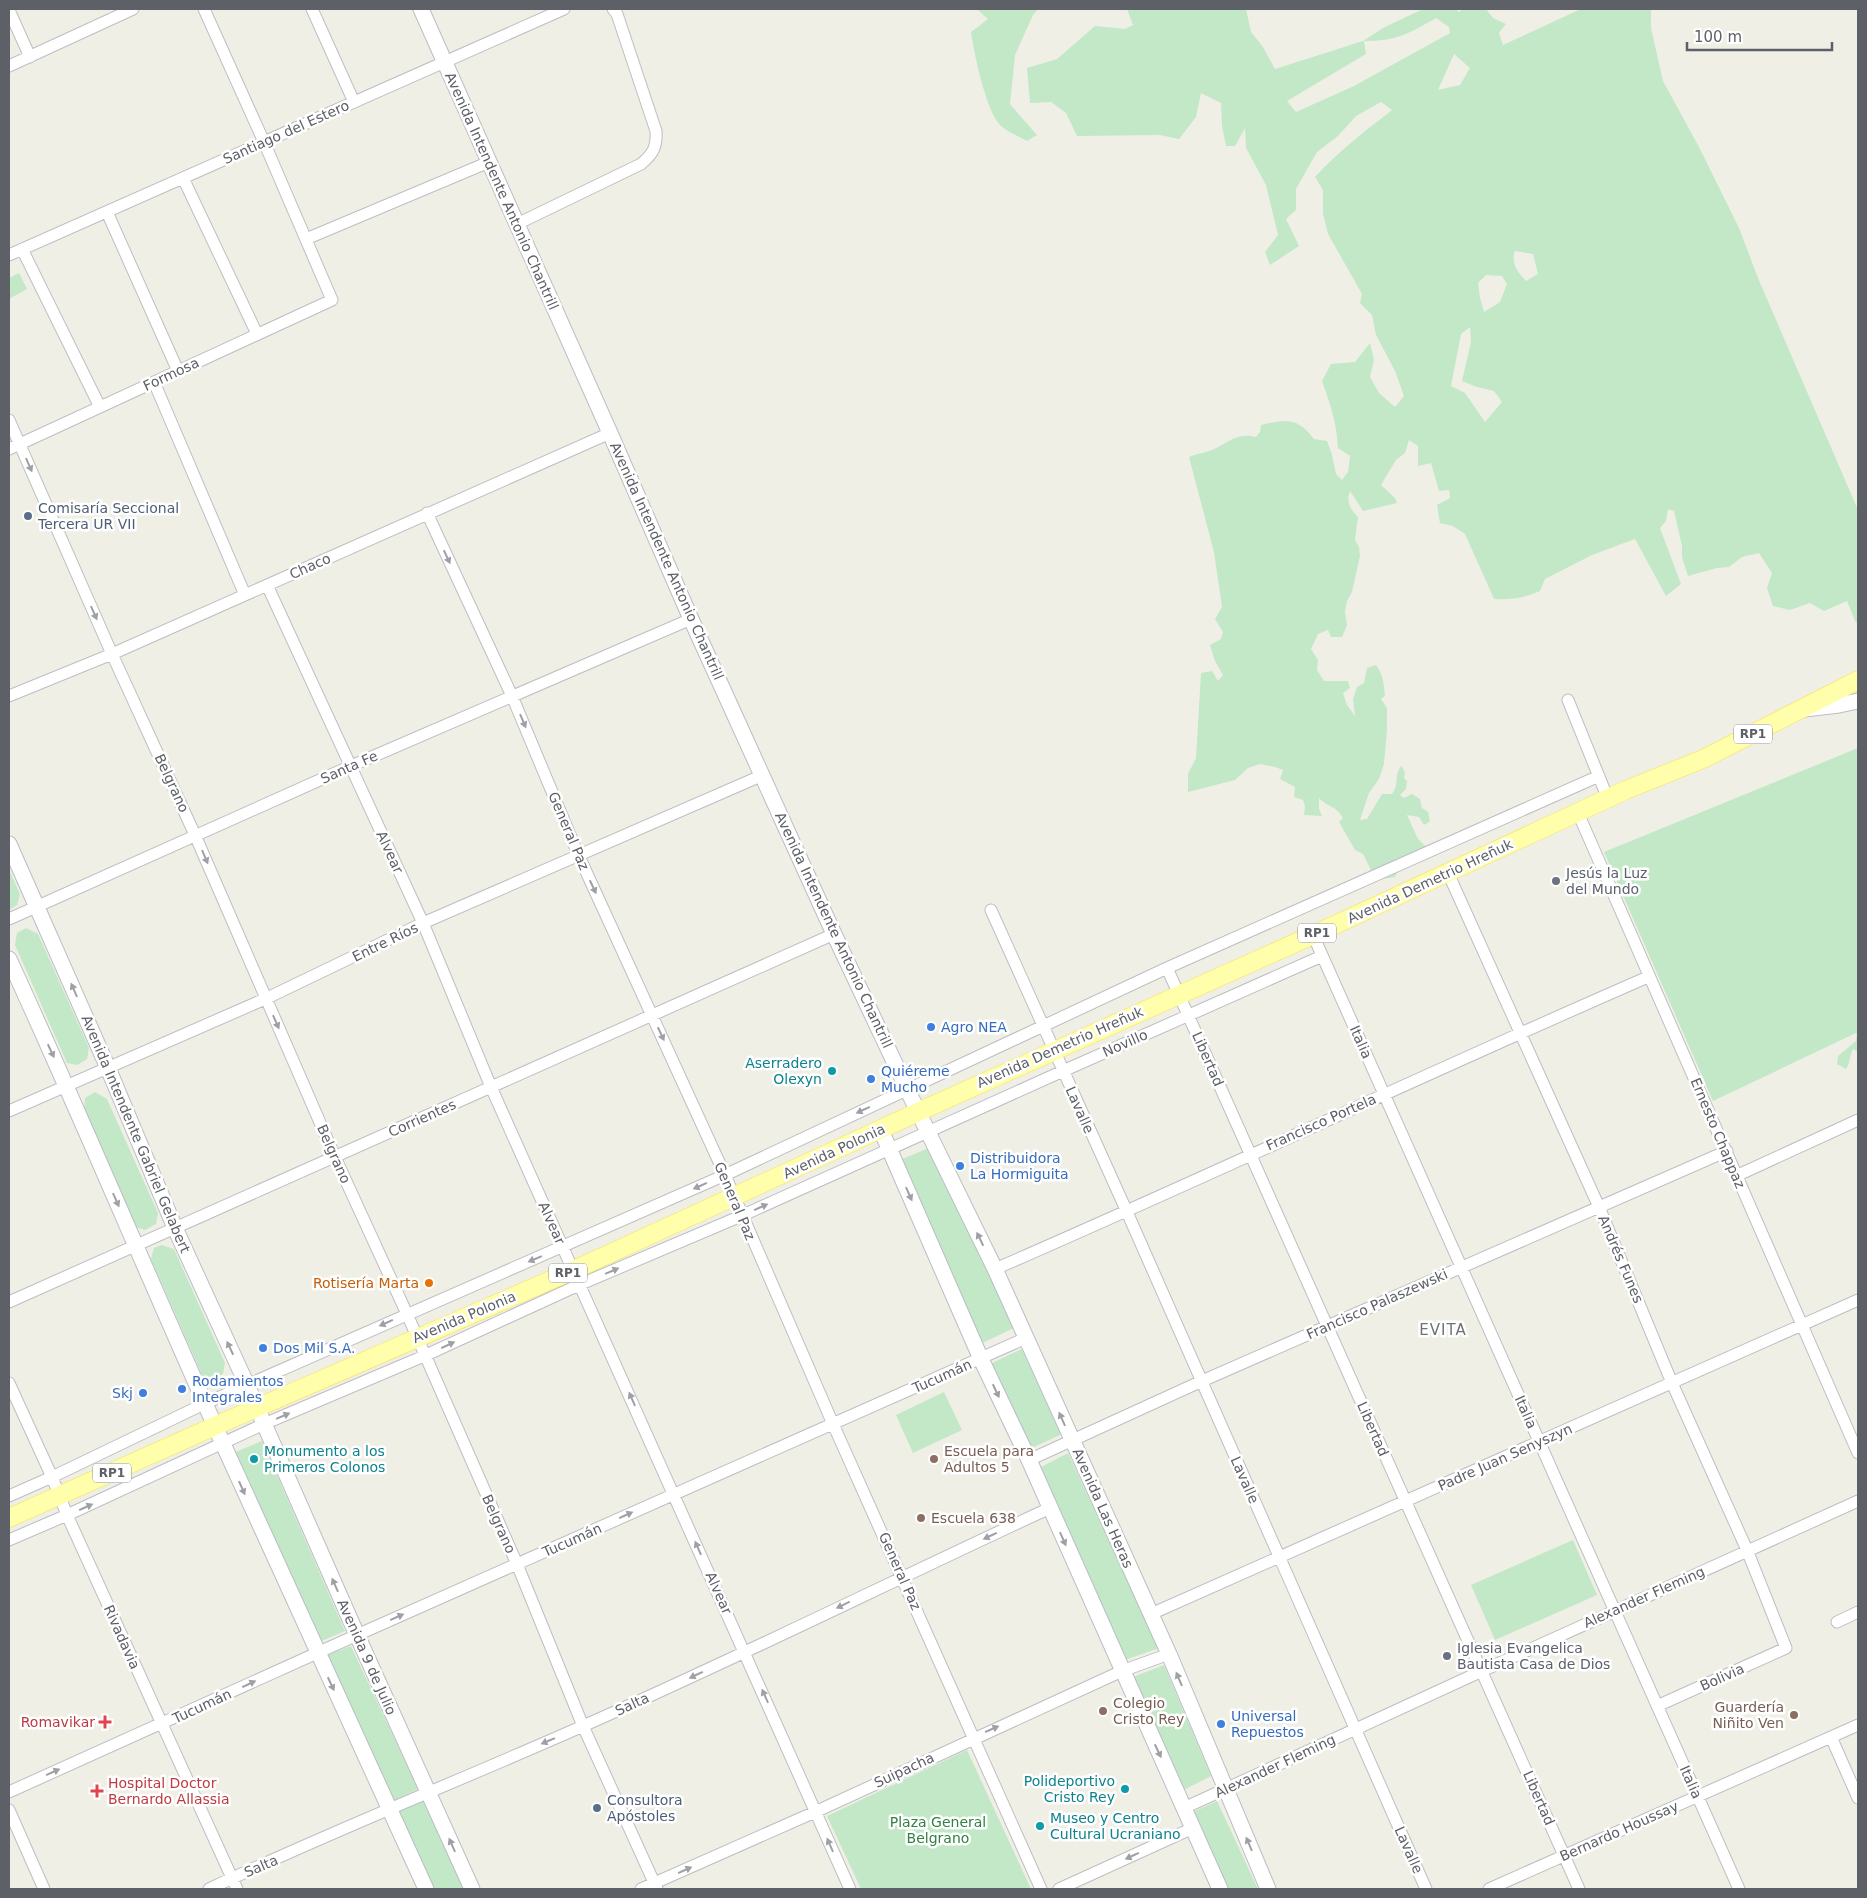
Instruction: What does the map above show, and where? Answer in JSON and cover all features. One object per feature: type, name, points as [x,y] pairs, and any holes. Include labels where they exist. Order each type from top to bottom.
[{"type":"main road","name":"Avenida Intendente Antonio Chantrill","points":[[421,9],[691,619],[834,934],[928,1132]]},
{"type":"main road","name":"Avenida Demetrio Hreñuk","points":[[918,1112],[1608,799],[1703,759],[1858,680]]},
{"type":"main road","name":"RP1","points":[[1803,709],[1858,701]]},
{"type":"main road","name":"Avenida Intendente Gabriel Gelabert","points":[[9,844],[108,1068],[175,1228],[261,1416]]},
{"type":"main road","points":[[9,959],[67,1085],[222,1443],[426,1889]]},
{"type":"main road","name":"Avenida Polonia","points":[[9,1518],[60,1497],[215,1426],[261,1416],[417,1338],[578,1277],[734,1197],[918,1112]]},
{"type":"main road","points":[[881,1130],[981,1359],[1029,1460],[1220,1889]]},
{"type":"main road","name":"Avenida Las Heras","points":[[928,1132],[995,1269],[1169,1654],[1268,1889]]},
{"type":"main road","name":"Avenida 9 de Julio","points":[[261,1416],[357,1635],[472,1889]]},
{"type":"street","points":[[9,66],[30,57],[109,14],[133,9]]},
{"type":"street","points":[[204,9],[306,238],[489,162]]},
{"type":"street","points":[[312,9],[354,102]]},
{"type":"street","name":"Santiago del Estero","points":[[9,255],[564,9]]},
{"type":"street","points":[[517,224],[641,164],[652,154],[657,141],[656,131],[617,14],[613,9]]},
{"type":"street","points":[[9,10],[30,57]]},
{"type":"street","points":[[183,178],[257,334]]},
{"type":"street","points":[[107,212],[178,371]]},
{"type":"street","name":"Formosa","points":[[14,446],[332,300],[306,238]]},
{"type":"street","points":[[22,249],[100,407]]},
{"type":"street","points":[[154,382],[245,594]]},
{"type":"street","name":"Belgrano","points":[[9,420],[14,446],[195,835],[335,1157],[407,1314],[517,1564],[583,1726],[656,1886]]},
{"type":"street","name":"Chaco","points":[[9,696],[112,654],[610,433]]},
{"type":"street","name":"General Paz","points":[[427,513],[512,696],[578,854],[725,1175],[741,1216],[833,1424],[1041,1889]]},
{"type":"street","name":"Alvear","points":[[267,585],[423,923],[491,1087],[746,1652],[850,1889]]},
{"type":"street","name":"Santa Fe","points":[[9,920],[351,766],[691,619]]},
{"type":"street","points":[[1568,700],[1608,799]]},
{"type":"street","name":"Entre Ríos","points":[[9,1111],[266,999],[423,923],[763,775]]},
{"type":"street","name":"Avenida Demetrio Hreñuk","points":[[9,1496],[206,1403],[725,1175],[1167,968],[1599,776]]},
{"type":"street","name":"Ernesto Chappaz","points":[[1578,813],[1648,977],[1727,1151],[1736,1176],[1858,1452]]},
{"type":"street","name":"Andrés Funes","points":[[1448,873],[1599,1207],[1672,1383],[1747,1550],[1786,1648]]},
{"type":"street","name":"Lavalle","points":[[991,910],[1202,1381],[1426,1889]]},
{"type":"street","name":"Corrientes","points":[[9,1302],[834,934]]},
{"type":"street","name":"Italia","points":[[1312,934],[1739,1889]]},
{"type":"street","name":"Novillo","points":[[928,1132],[1322,956]]},
{"type":"street","name":"Libertad","points":[[1167,968],[1580,1889]]},
{"type":"street","name":"Francisco Portela","points":[[995,1269],[1648,977]]},
{"type":"street","points":[[1736,1176],[1858,1120]]},
{"type":"street","name":"Avenida Polonia","points":[[9,1540],[222,1443],[261,1416],[424,1356],[578,1277],[741,1216],[928,1132]]},
{"type":"street","name":"Francisco Palaszewski","points":[[1029,1460],[1202,1381],[1727,1151]]},
{"type":"street","name":"Padre Juan Senyszyn","points":[[1151,1614],[1858,1300]]},
{"type":"street","name":"Tucumán","points":[[9,1792],[357,1635],[1026,1338]]},
{"type":"street","name":"Rivadavia","points":[[9,1383],[234,1884]]},
{"type":"street","name":"Alexander Fleming","points":[[1184,1808],[1614,1610],[1858,1501]]},
{"type":"street","name":"Salta","points":[[209,1889],[234,1884],[428,1792],[583,1726],[746,1652],[902,1576],[1050,1508]]},
{"type":"street","points":[[1837,1622],[1858,1612]]},
{"type":"street","name":"Bolivia","points":[[1657,1706],[1786,1648]]},
{"type":"street","name":"Suipacha","points":[[641,1889],[656,1886],[1122,1671],[1169,1654]]},
{"type":"street","name":"Bernardo Houssay","points":[[1489,1889],[1858,1724]]},
{"type":"street","points":[[1832,1737],[1858,1798]]},
{"type":"street","points":[[9,1810],[44,1889]]},
{"type":"street","points":[[1059,1889],[1192,1828]]},
{"type":"green space","points":[[977,9],[1038,9],[1033,15],[1015,55],[1010,104],[1037,135],[1027,141],[1000,125],[985,95],[971,32],[988,19]]},
{"type":"green space","points":[[1127,9],[1246,9],[1251,32],[1263,47],[1275,69],[1363,41],[1383,28],[1423,9],[1456,9],[1459,12],[1463,9],[1486,9],[1493,18],[1506,24],[1499,33],[1503,45],[1581,9],[1651,9],[1651,28],[1663,81],[1699,147],[1739,228],[1758,278],[1858,510],[1858,624],[1847,601],[1824,611],[1810,603],[1790,610],[1773,606],[1767,588],[1772,573],[1759,553],[1742,557],[1729,567],[1717,568],[1688,576],[1682,557],[1682,546],[1674,511],[1668,509],[1666,521],[1660,528],[1681,584],[1666,596],[1635,539],[1592,555],[1545,579],[1540,591],[1517,598],[1494,599],[1465,534],[1453,526],[1440,523],[1437,505],[1450,498],[1449,490],[1439,491],[1431,463],[1418,466],[1418,446],[1409,440],[1405,453],[1396,460],[1381,485],[1395,498],[1397,503],[1363,511],[1350,491],[1348,499],[1358,517],[1355,540],[1359,547],[1360,556],[1352,592],[1347,601],[1345,612],[1347,625],[1342,637],[1331,637],[1328,630],[1318,634],[1311,649],[1318,660],[1317,670],[1324,681],[1348,681],[1350,688],[1343,693],[1347,705],[1355,716],[1353,699],[1357,687],[1364,683],[1367,668],[1376,665],[1378,668],[1383,680],[1385,696],[1381,699],[1387,708],[1384,764],[1379,779],[1369,793],[1360,820],[1367,819],[1382,794],[1392,794],[1401,766],[1405,772],[1404,778],[1407,781],[1406,789],[1400,795],[1404,798],[1412,794],[1420,799],[1422,808],[1428,812],[1430,821],[1424,825],[1419,817],[1407,815],[1418,839],[1428,849],[1400,866],[1395,877],[1376,880],[1363,854],[1355,850],[1339,822],[1343,818],[1340,814],[1319,798],[1319,809],[1322,816],[1304,815],[1305,806],[1303,800],[1294,797],[1295,787],[1280,779],[1283,770],[1275,767],[1260,764],[1248,768],[1235,780],[1188,792],[1188,774],[1196,758],[1201,673],[1212,671],[1218,681],[1223,675],[1215,661],[1210,645],[1221,639],[1223,632],[1215,619],[1222,607],[1214,552],[1189,457],[1212,450],[1237,437],[1256,437],[1260,432],[1261,425],[1285,421],[1297,423],[1314,439],[1327,441],[1336,474],[1342,480],[1348,472],[1350,456],[1338,448],[1333,414],[1322,381],[1331,364],[1355,362],[1370,343],[1374,360],[1370,377],[1379,393],[1395,407],[1404,396],[1395,371],[1376,335],[1372,315],[1360,303],[1362,294],[1328,234],[1323,214],[1323,190],[1315,177],[1342,150],[1392,110],[1381,102],[1356,116],[1338,136],[1317,152],[1296,189],[1296,210],[1286,219],[1299,246],[1270,265],[1265,252],[1278,235],[1266,185],[1246,148],[1245,128],[1235,146],[1226,146],[1222,126],[1221,103],[1201,93],[1196,117],[1179,139],[1160,135],[1077,136],[1066,113],[1051,102],[1030,103],[1027,68],[1057,59],[1095,26],[1125,29],[1133,25]],"holes":[[[1436,18],[1449,27],[1450,33],[1354,86],[1296,112],[1287,101],[1366,54],[1364,41],[1385,40],[1410,32]],[[1454,54],[1470,68],[1460,85],[1438,90]],[[1515,251],[1533,254],[1538,274],[1526,281],[1516,267]],[[1486,275],[1502,276],[1507,284],[1500,302],[1484,312],[1478,283]],[[1470,327],[1471,342],[1462,381],[1494,391],[1502,402],[1485,422],[1465,393],[1451,386],[1461,334]]]},
{"type":"green space","points":[[19,273],[27,289],[9,299],[9,278]]},
{"type":"green space","points":[[1858,748],[1858,1052],[1853,1049],[1846,1069],[1837,1064],[1838,1056],[1856,1041],[1856,1033],[1713,1101],[1604,852]]},
{"type":"green space","points":[[9,870],[20,894],[17,905],[9,910]]},
{"type":"green space","points":[[26,928],[38,934],[89,1048],[87,1059],[77,1065],[67,1063],[15,945],[17,933]]},
{"type":"green space","points":[[95,1092],[107,1099],[158,1213],[156,1224],[145,1230],[135,1227],[84,1109],[85,1098]]},
{"type":"green space","points":[[931,1147],[1014,1328],[980,1344],[900,1160]]},
{"type":"green space","points":[[161,1245],[174,1249],[225,1363],[223,1374],[213,1380],[203,1377],[151,1259],[154,1248]]},
{"type":"green space","points":[[1022,1349],[1062,1434],[1032,1448],[992,1363]]},
{"type":"green space","points":[[944,1392],[962,1430],[913,1453],[896,1415]]},
{"type":"green space","points":[[262,1441],[345,1631],[319,1642],[233,1453]]},
{"type":"green space","points":[[1068,1453],[1159,1648],[1125,1660],[1041,1467]]},
{"type":"green space","points":[[1573,1540],[1597,1595],[1495,1640],[1471,1585]]},
{"type":"green space","points":[[351,1646],[418,1789],[391,1802],[325,1656]]},
{"type":"green space","points":[[1164,1665],[1211,1776],[1184,1790],[1133,1677]]},
{"type":"green space","name":"Plaza General Belgrano","points":[[967,1750],[1031,1889],[861,1889],[827,1816]]},
{"type":"green space","points":[[423,1801],[464,1889],[433,1889],[398,1812]]},
{"type":"green space","points":[[1217,1801],[1258,1889],[1228,1889],[1193,1812]]},
{"type":"place","name":"Comisaría Seccional Tercera UR VII","points":[[28,516]]},
{"type":"place","name":"Jesús la Luz del Mundo","points":[[1556,881]]},
{"type":"place","name":"Agro NEA","points":[[931,1027]]},
{"type":"place","name":"Aserradero Olexyn","points":[[832,1071]]},
{"type":"place","name":"Quiéreme Mucho","points":[[871,1079]]},
{"type":"place","name":"Distribuidora La Hormiguita","points":[[960,1166]]},
{"type":"place","name":"Rotisería Marta","points":[[429,1283]]},
{"type":"place","name":"Dos Mil S.A.","points":[[263,1348]]},
{"type":"place","name":"Rodamientos Integrales","points":[[182,1389]]},
{"type":"place","name":"Skj","points":[[143,1393]]},
{"type":"place","name":"Monumento a los Primeros Colonos","points":[[254,1459]]},
{"type":"place","name":"Escuela para Adultos 5","points":[[934,1459]]},
{"type":"place","name":"Escuela 638","points":[[921,1518]]},
{"type":"place","name":"Iglesia Evangelica Bautista Casa de Dios","points":[[1447,1656]]},
{"type":"place","name":"Colegio Cristo Rey","points":[[1103,1711]]},
{"type":"place","name":"Guardería Niñito Ven","points":[[1794,1715]]},
{"type":"place","name":"Romavikar","points":[[105,1722]]},
{"type":"place","name":"Universal Repuestos","points":[[1221,1724]]},
{"type":"place","name":"Polideportivo Cristo Rey","points":[[1125,1789]]},
{"type":"place","name":"Hospital Doctor Bernardo Allassia","points":[[97,1791]]},
{"type":"place","name":"Consultora Apóstoles","points":[[597,1808]]},
{"type":"place","name":"Museo y Centro Cultural Ucraniano","points":[[1040,1826]]},
{"type":"district","name":"EVITA","points":[[1443,1330]]}]
